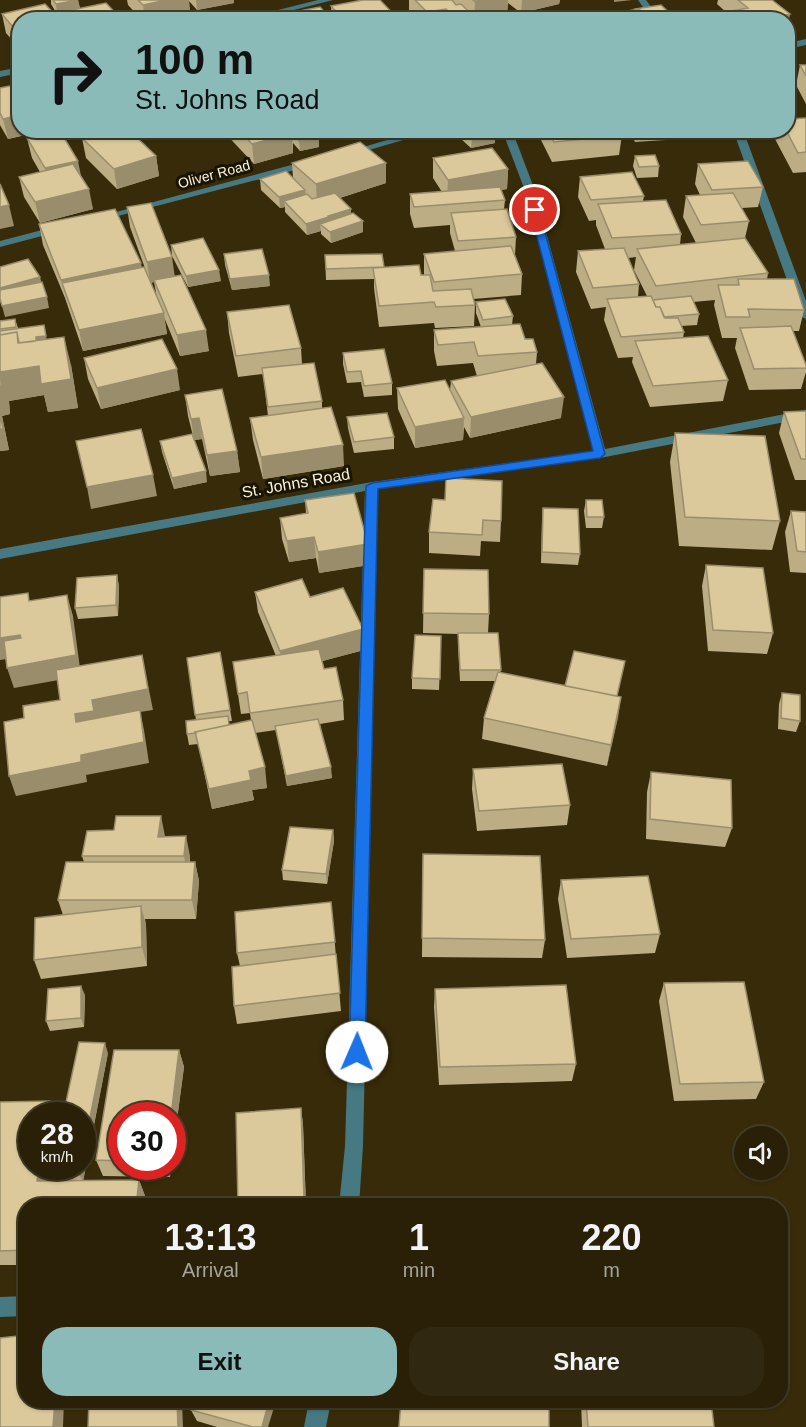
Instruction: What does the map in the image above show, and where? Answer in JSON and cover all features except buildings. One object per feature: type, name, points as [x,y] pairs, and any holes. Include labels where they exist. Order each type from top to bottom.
[{"type":"street","points":[[277,12],[329,0]]},
{"type":"street","points":[[334,157],[404,138]]},
{"type":"street","points":[[510,138],[529,188],[600,454]]},
{"type":"street","points":[[741,138],[802,292],[806,316]]},
{"type":"street","name":"Oliver Road","points":[[92,220],[323,160]]},
{"type":"street","points":[[0,244],[69,226]]},
{"type":"street","name":"St. Johns Road","points":[[0,554],[372,486],[600,454],[806,414]]},
{"type":"street","points":[[350,1198],[354,1146],[372,486]]},
{"type":"street","points":[[0,1307],[18,1306]]},
{"type":"street","points":[[315,1427],[319,1408]]},
{"type":"route","points":[[357,1052],[372,486],[600,454],[535,210]]}]
